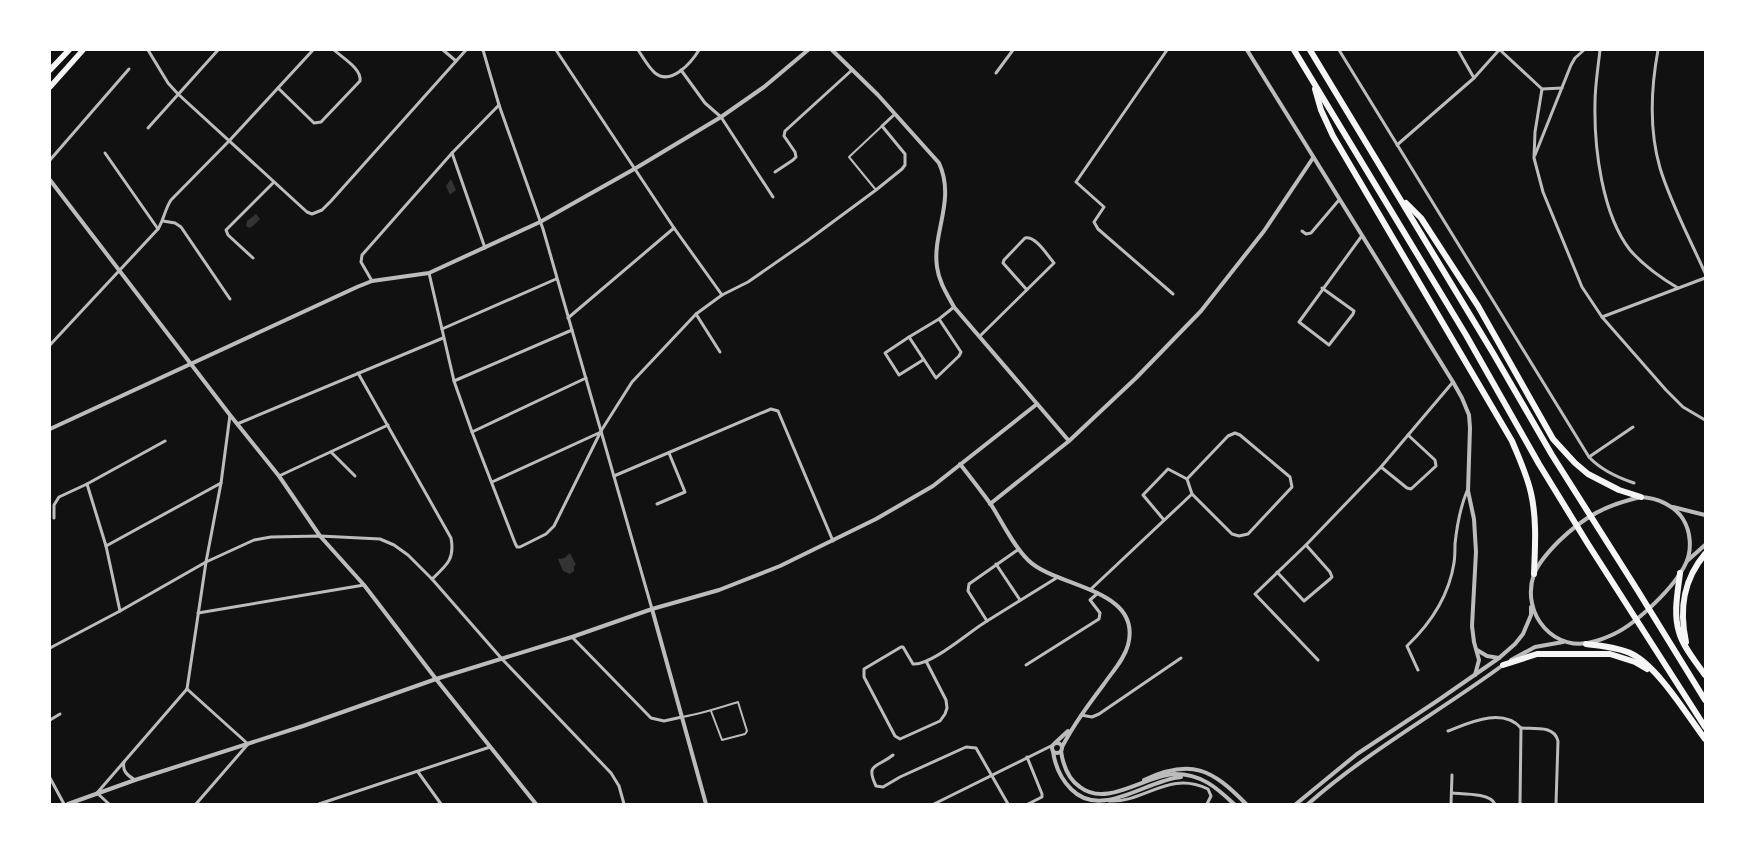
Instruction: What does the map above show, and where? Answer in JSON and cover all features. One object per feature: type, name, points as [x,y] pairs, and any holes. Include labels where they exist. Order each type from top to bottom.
[{"type":"highway","points":[[50,70],[69,50]]},
{"type":"highway","points":[[50,86],[83,50]]},
{"type":"highway","points":[[1294,50],[1466,335],[1539,464],[1705,727]]},
{"type":"highway","points":[[1310,50],[1552,455],[1705,700]]},
{"type":"highway","points":[[50,92],[57,79]]},
{"type":"highway","points":[[1314,83],[1321,110],[1333,136],[1512,441],[1525,470],[1531,492],[1536,532],[1534,574]]},
{"type":"highway","points":[[1399,197],[1421,218],[1478,306],[1553,438],[1575,464],[1588,474],[1619,490],[1641,497]]},
{"type":"highway","points":[[1687,648],[1682,602],[1692,573],[1705,554]]},
{"type":"highway","points":[[1680,573],[1676,604],[1677,622],[1680,634],[1687,648],[1705,676]]},
{"type":"highway","points":[[1586,644],[1630,653],[1641,660],[1655,674],[1705,739]]},
{"type":"highway","points":[[1503,665],[1537,654],[1610,654],[1635,662],[1655,674]]},
{"type":"street","points":[[148,50],[168,84],[307,212],[312,214],[322,210],[331,202],[466,50]]},
{"type":"street","points":[[148,128],[218,50]]},
{"type":"street","points":[[50,345],[158,229],[171,200],[230,140],[313,50]]},
{"type":"street","points":[[278,88],[314,123],[322,122],[361,78],[359,72],[334,50]]},
{"type":"street","points":[[443,50],[456,62]]},
{"type":"street","points":[[483,50],[499,105],[540,222],[602,431],[706,804]]},
{"type":"street","points":[[556,50],[674,228],[722,295]]},
{"type":"street","points":[[638,50],[651,68],[662,77],[669,77],[682,70],[691,62],[699,50]]},
{"type":"street","points":[[50,430],[372,282],[429,273],[540,222],[721,117],[764,87],[808,50]]},
{"type":"street","points":[[832,50],[935,158],[944,177],[944,206],[936,253],[936,267],[940,281],[954,307],[1068,441]]},
{"type":"street","points":[[996,73],[1012,50]]},
{"type":"street","points":[[1166,50],[1076,182],[1104,207],[1094,222],[1098,229],[1173,294]]},
{"type":"street","points":[[1247,50],[1361,237],[1453,382],[1469,415],[1468,491],[1475,533],[1472,626],[1479,660],[1475,675]]},
{"type":"street","points":[[1339,50],[1588,457],[1608,472],[1634,484]]},
{"type":"street","points":[[1458,50],[1474,78]]},
{"type":"street","points":[[1396,145],[1474,78],[1500,50],[1542,89],[1562,88]]},
{"type":"street","points":[[1534,158],[1575,58],[1584,50]]},
{"type":"street","points":[[1600,50],[1595,102],[1596,130],[1603,182],[1614,222],[1631,250],[1656,274],[1678,288]]},
{"type":"street","points":[[1658,50],[1652,97],[1653,122],[1660,166],[1666,186],[1705,274]]},
{"type":"street","points":[[50,160],[129,69]]},
{"type":"street","points":[[682,70],[705,103],[721,117],[773,197]]},
{"type":"street","points":[[774,172],[796,157],[795,152],[784,136],[785,130],[852,70]]},
{"type":"street","points":[[1542,89],[1535,132],[1534,158],[1543,192],[1582,287],[1602,317],[1666,390],[1683,407],[1705,420]]},
{"type":"street","points":[[372,282],[361,262],[362,255],[452,153],[499,105]]},
{"type":"street","points":[[429,273],[454,381],[515,543],[517,547],[523,546],[546,534],[554,526],[602,431],[632,382],[696,314],[722,295],[757,276],[902,169],[906,160],[903,150],[882,126],[895,114]]},
{"type":"street","points":[[452,153],[485,248]]},
{"type":"street","points":[[105,154],[158,229]]},
{"type":"street","points":[[990,504],[1068,441],[1136,378],[1201,311],[1264,231],[1313,158]]},
{"type":"street","points":[[50,180],[279,476],[320,536],[364,585],[536,804]]},
{"type":"street","points":[[253,258],[228,235],[226,230],[274,182]]},
{"type":"street","points":[[1302,231],[1306,234],[1311,233],[1339,200]]},
{"type":"street","points":[[163,221],[181,226],[230,299]]},
{"type":"street","points":[[568,318],[674,228]]},
{"type":"street","points":[[980,336],[1027,290],[1054,263],[1033,239],[1027,237],[1003,263],[1027,290]]},
{"type":"street","points":[[1322,288],[1354,311],[1329,345],[1299,323],[1322,288],[1361,237]]},
{"type":"street","points":[[442,329],[556,278]]},
{"type":"street","points":[[1602,317],[1705,278]]},
{"type":"street","points":[[923,360],[899,375],[885,353],[954,307]]},
{"type":"street","points":[[696,314],[720,352]]},
{"type":"street","points":[[909,337],[936,378],[961,354],[960,349],[938,319]]},
{"type":"street","points":[[454,381],[572,330]]},
{"type":"street","points":[[237,424],[443,338]]},
{"type":"street","points":[[358,373],[450,538],[453,549],[451,558],[444,568],[432,579]]},
{"type":"street","points":[[472,432],[586,378]]},
{"type":"street","points":[[1318,660],[1255,594],[1306,545],[1381,466],[1453,382]]},
{"type":"street","points":[[68,804],[135,780],[303,726],[436,679],[719,590],[780,566],[833,542],[905,504],[933,486],[1036,404]]},
{"type":"street","points":[[614,476],[771,408],[775,409],[778,411],[833,542]]},
{"type":"street","points":[[97,794],[187,689],[206,562],[221,483],[230,415]]},
{"type":"street","points":[[279,476],[388,425]]},
{"type":"street","points":[[1588,457],[1633,427]]},
{"type":"street","points":[[492,482],[602,431]]},
{"type":"street","points":[[1164,520],[1143,497],[1144,492],[1168,469],[1187,479],[1192,494],[1232,534],[1245,536],[1291,490],[1292,483],[1290,477],[1240,435],[1235,433],[1228,436],[1187,479]]},
{"type":"street","points":[[1381,466],[1406,488],[1411,489],[1436,466],[1435,460],[1408,435]]},
{"type":"street","points":[[54,518],[54,505],[59,497],[87,484],[165,441]]},
{"type":"street","points":[[331,452],[355,476]]},
{"type":"street","points":[[657,504],[686,492],[669,453]]},
{"type":"street","points":[[934,804],[943,802],[1054,744],[1081,716],[1124,656],[1129,638],[1126,620],[1121,610],[1112,601],[1098,593],[1043,570],[1029,561],[960,464]]},
{"type":"street","points":[[106,546],[221,483]]},
{"type":"street","points":[[87,484],[106,546],[120,611]]},
{"type":"street","points":[[1418,670],[1407,646],[1420,633],[1448,590],[1455,562],[1461,507],[1468,491]]},
{"type":"street","points":[[1091,590],[1192,494]]},
{"type":"street","points":[[1296,804],[1357,754],[1475,675],[1515,644],[1523,634],[1531,616],[1531,588],[1534,574],[1543,559],[1555,545],[1593,513],[1616,503],[1641,497],[1705,515]]},
{"type":"street","points":[[1308,804],[1355,766],[1503,665],[1535,648],[1563,642],[1586,644],[1615,634],[1643,613],[1667,590],[1687,561],[1690,549],[1688,530],[1680,514],[1672,507]]},
{"type":"street","points":[[50,648],[206,562],[254,540],[271,537],[320,536],[380,539],[394,545],[408,555],[432,579],[502,658],[610,773],[619,786],[624,804]]},
{"type":"street","points":[[1278,572],[1304,600],[1330,579],[1332,577],[1330,572],[1306,545]]},
{"type":"street","points":[[1687,561],[1705,545]]},
{"type":"street","points":[[987,621],[968,588],[971,582],[1019,549]]},
{"type":"street","points":[[996,564],[1020,600]]},
{"type":"street","points":[[926,661],[946,700],[947,708],[945,714],[940,721],[900,739],[895,736],[864,677],[864,669],[901,647],[903,647],[913,664],[918,665],[946,650],[987,621],[1058,577]]},
{"type":"street","points":[[198,613],[364,585]]},
{"type":"street","points":[[1026,665],[1099,619],[1100,613],[1090,600],[1098,593]]},
{"type":"street","points":[[1532,603],[1536,618],[1545,629],[1563,642]]},
{"type":"street","points":[[572,636],[651,718],[664,721],[682,717]]},
{"type":"street","points":[[1476,650],[1487,656],[1499,658]]},
{"type":"street","points":[[1081,716],[1092,717],[1099,714],[1181,658]]},
{"type":"street","points":[[187,689],[248,744]]},
{"type":"street","points":[[50,720],[60,714]]},
{"type":"street","points":[[1448,731],[1479,719],[1491,718],[1512,720],[1521,728],[1551,731],[1556,735],[1558,741],[1556,804]]},
{"type":"street","points":[[1053,751],[1057,753],[1061,749],[1072,727]]},
{"type":"street","points":[[1520,804],[1521,728]]},
{"type":"street","points":[[1054,744],[1059,743],[1068,775],[1082,789],[1093,794],[1103,794],[1167,775],[1180,775],[1209,782],[1234,804]]},
{"type":"street","points":[[196,804],[248,744]]},
{"type":"street","points":[[1054,744],[1053,751],[1058,772],[1075,793],[1090,800],[1122,800],[1166,785],[1183,783],[1208,789],[1211,796],[1207,804]]},
{"type":"street","points":[[319,804],[491,746]]},
{"type":"street","points":[[893,755],[873,767],[871,775],[876,786],[883,787],[900,777],[966,747],[976,748],[1008,804]]},
{"type":"street","points":[[1027,757],[1042,794],[1042,797],[1028,804]]},
{"type":"street","points":[[124,761],[125,773],[135,780]]},
{"type":"street","points":[[1130,787],[1169,770],[1194,770],[1218,778],[1246,804]]},
{"type":"street","points":[[418,772],[441,804]]},
{"type":"street","points":[[1451,804],[1452,775]]},
{"type":"street","points":[[1108,800],[1170,778],[1188,777]]},
{"type":"street","points":[[50,778],[64,804]]},
{"type":"street","points":[[1452,792],[1486,797],[1492,800],[1494,804]]},
{"type":"street","points":[[97,794],[109,804]]},
{"type":"lane","points":[[876,190],[849,157],[882,126]]},
{"type":"lane","points":[[682,717],[711,711],[738,702],[747,732],[722,740],[711,711]]},
{"type":"shaded area","points":[[451,179],[456,190],[450,195],[446,186]]},
{"type":"shaded area","points":[[256,214],[260,219],[249,228],[246,226],[247,221]]},
{"type":"shaded area","points":[[570,553],[576,565],[574,566],[574,571],[570,574],[563,571],[558,559],[564,558]]}]
